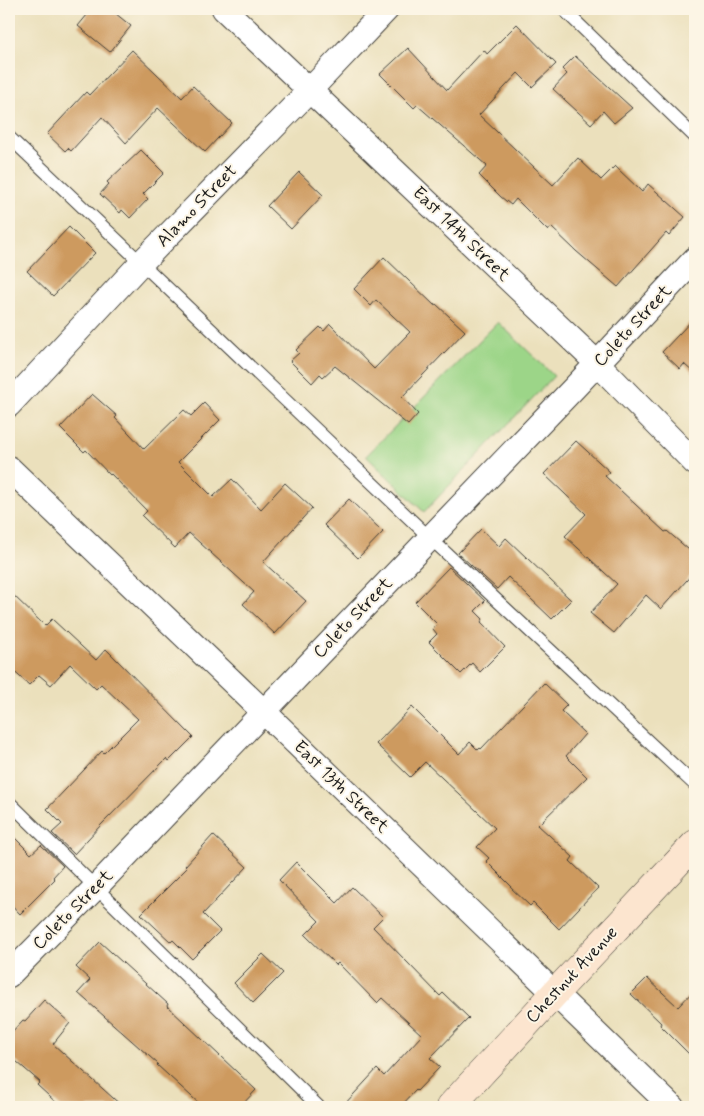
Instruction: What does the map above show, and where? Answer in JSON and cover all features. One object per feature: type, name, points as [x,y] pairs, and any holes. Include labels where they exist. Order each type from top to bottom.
[{"type":"main road","name":"Chestnut Avenue","points":[[450,1107],[695,844]]},
{"type":"street","name":"East 14th Street","points":[[224,9],[598,364],[695,463]]},
{"type":"street","name":"Alamo Street","points":[[9,405],[142,263],[387,9]]},
{"type":"street","name":"Coleto Street","points":[[9,975],[96,887],[598,364],[695,259]]},
{"type":"street","name":"East 13th Street","points":[[9,468],[672,1107]]},
{"type":"lane","points":[[563,9],[695,137]]},
{"type":"lane","points":[[9,137],[430,538],[695,785]]},
{"type":"lane","points":[[9,802],[319,1107]]},
{"type":"green space","points":[[498,322],[554,376],[424,512],[366,456]]},
{"type":"building","points":[[92,9],[110,9],[131,26],[110,52],[78,26]]},
{"type":"building","points":[[517,24],[556,64],[532,87],[518,73],[479,115],[553,185],[578,158],[601,180],[615,166],[642,192],[648,184],[685,217],[669,236],[666,233],[618,287],[551,227],[548,231],[516,199],[511,205],[501,197],[479,175],[487,166],[417,105],[414,108],[380,74],[408,48],[447,90],[484,50],[487,54]]},
{"type":"building","points":[[132,50],[182,98],[193,86],[232,123],[205,152],[158,108],[126,143],[102,117],[71,151],[68,148],[65,151],[47,134],[86,92],[89,95]]},
{"type":"building","points":[[575,56],[632,108],[614,123],[603,111],[591,124],[553,89],[567,74],[562,69]]},
{"type":"building","points":[[141,150],[164,173],[143,194],[148,199],[130,218],[122,210],[120,213],[100,194],[109,184],[107,182]]},
{"type":"building","points":[[299,172],[323,195],[291,229],[267,206]]},
{"type":"building","points":[[69,227],[95,253],[53,296],[27,271]]},
{"type":"building","points":[[384,257],[435,306],[436,304],[465,331],[402,397],[418,414],[408,425],[335,366],[323,377],[320,374],[312,383],[290,361],[299,353],[296,350],[320,327],[324,331],[330,324],[374,369],[410,332],[376,300],[371,306],[354,289]]},
{"type":"building","points":[[695,317],[695,374],[684,364],[680,369],[662,352]]},
{"type":"building","points":[[92,394],[117,416],[115,418],[144,449],[184,410],[191,416],[204,403],[220,420],[178,462],[213,497],[232,479],[261,509],[285,483],[312,508],[263,562],[306,601],[275,634],[243,604],[254,592],[189,533],[175,548],[142,516],[147,511],[86,450],[84,452],[60,428]]},
{"type":"building","points":[[576,441],[610,472],[605,476],[665,532],[667,531],[695,555],[695,571],[661,609],[646,595],[614,633],[590,613],[617,584],[565,536],[586,514],[544,474]]},
{"type":"building","points":[[349,499],[383,532],[358,558],[324,525]]},
{"type":"building","points":[[481,529],[499,546],[506,538],[571,600],[552,619],[508,577],[497,589],[458,553]]},
{"type":"building","points":[[449,567],[485,601],[475,611],[483,619],[481,622],[505,647],[480,672],[472,663],[461,674],[429,642],[437,634],[433,629],[437,624],[415,602]]},
{"type":"building","points":[[9,591],[45,626],[52,619],[96,660],[106,649],[193,737],[169,761],[167,758],[74,854],[52,833],[62,824],[47,809],[102,751],[104,753],[138,719],[101,684],[96,689],[70,664],[51,685],[39,675],[29,685],[9,667]]},
{"type":"building","points":[[544,683],[567,705],[561,711],[585,734],[566,756],[587,777],[538,825],[573,857],[570,861],[598,888],[559,929],[533,903],[530,906],[510,887],[486,861],[489,858],[477,847],[495,828],[425,762],[410,777],[376,744],[412,707],[459,754],[470,742],[478,750],[481,749]]},
{"type":"building","points":[[9,832],[31,854],[41,845],[63,866],[53,877],[55,879],[20,914],[9,902]]},
{"type":"building","points":[[213,835],[247,867],[203,914],[220,931],[192,959],[173,940],[171,942],[141,914],[187,868],[185,866]]},
{"type":"building","points":[[296,862],[337,903],[352,887],[383,917],[373,927],[440,996],[443,993],[469,1018],[430,1058],[440,1067],[400,1107],[342,1107],[377,1069],[384,1076],[422,1035],[382,998],[377,1003],[338,963],[336,965],[305,935],[319,921],[279,880]]},
{"type":"building","points":[[100,942],[168,1004],[167,1006],[256,1090],[240,1107],[203,1107],[78,993],[90,980],[76,967]]},
{"type":"building","points":[[263,954],[283,973],[253,1003],[234,983]]},
{"type":"building","points":[[647,978],[678,1007],[695,989],[695,1060],[631,994]]},
{"type":"building","points":[[44,1000],[70,1023],[53,1044],[123,1107],[61,1107],[37,1085],[40,1082],[9,1055],[9,1035]]}]
